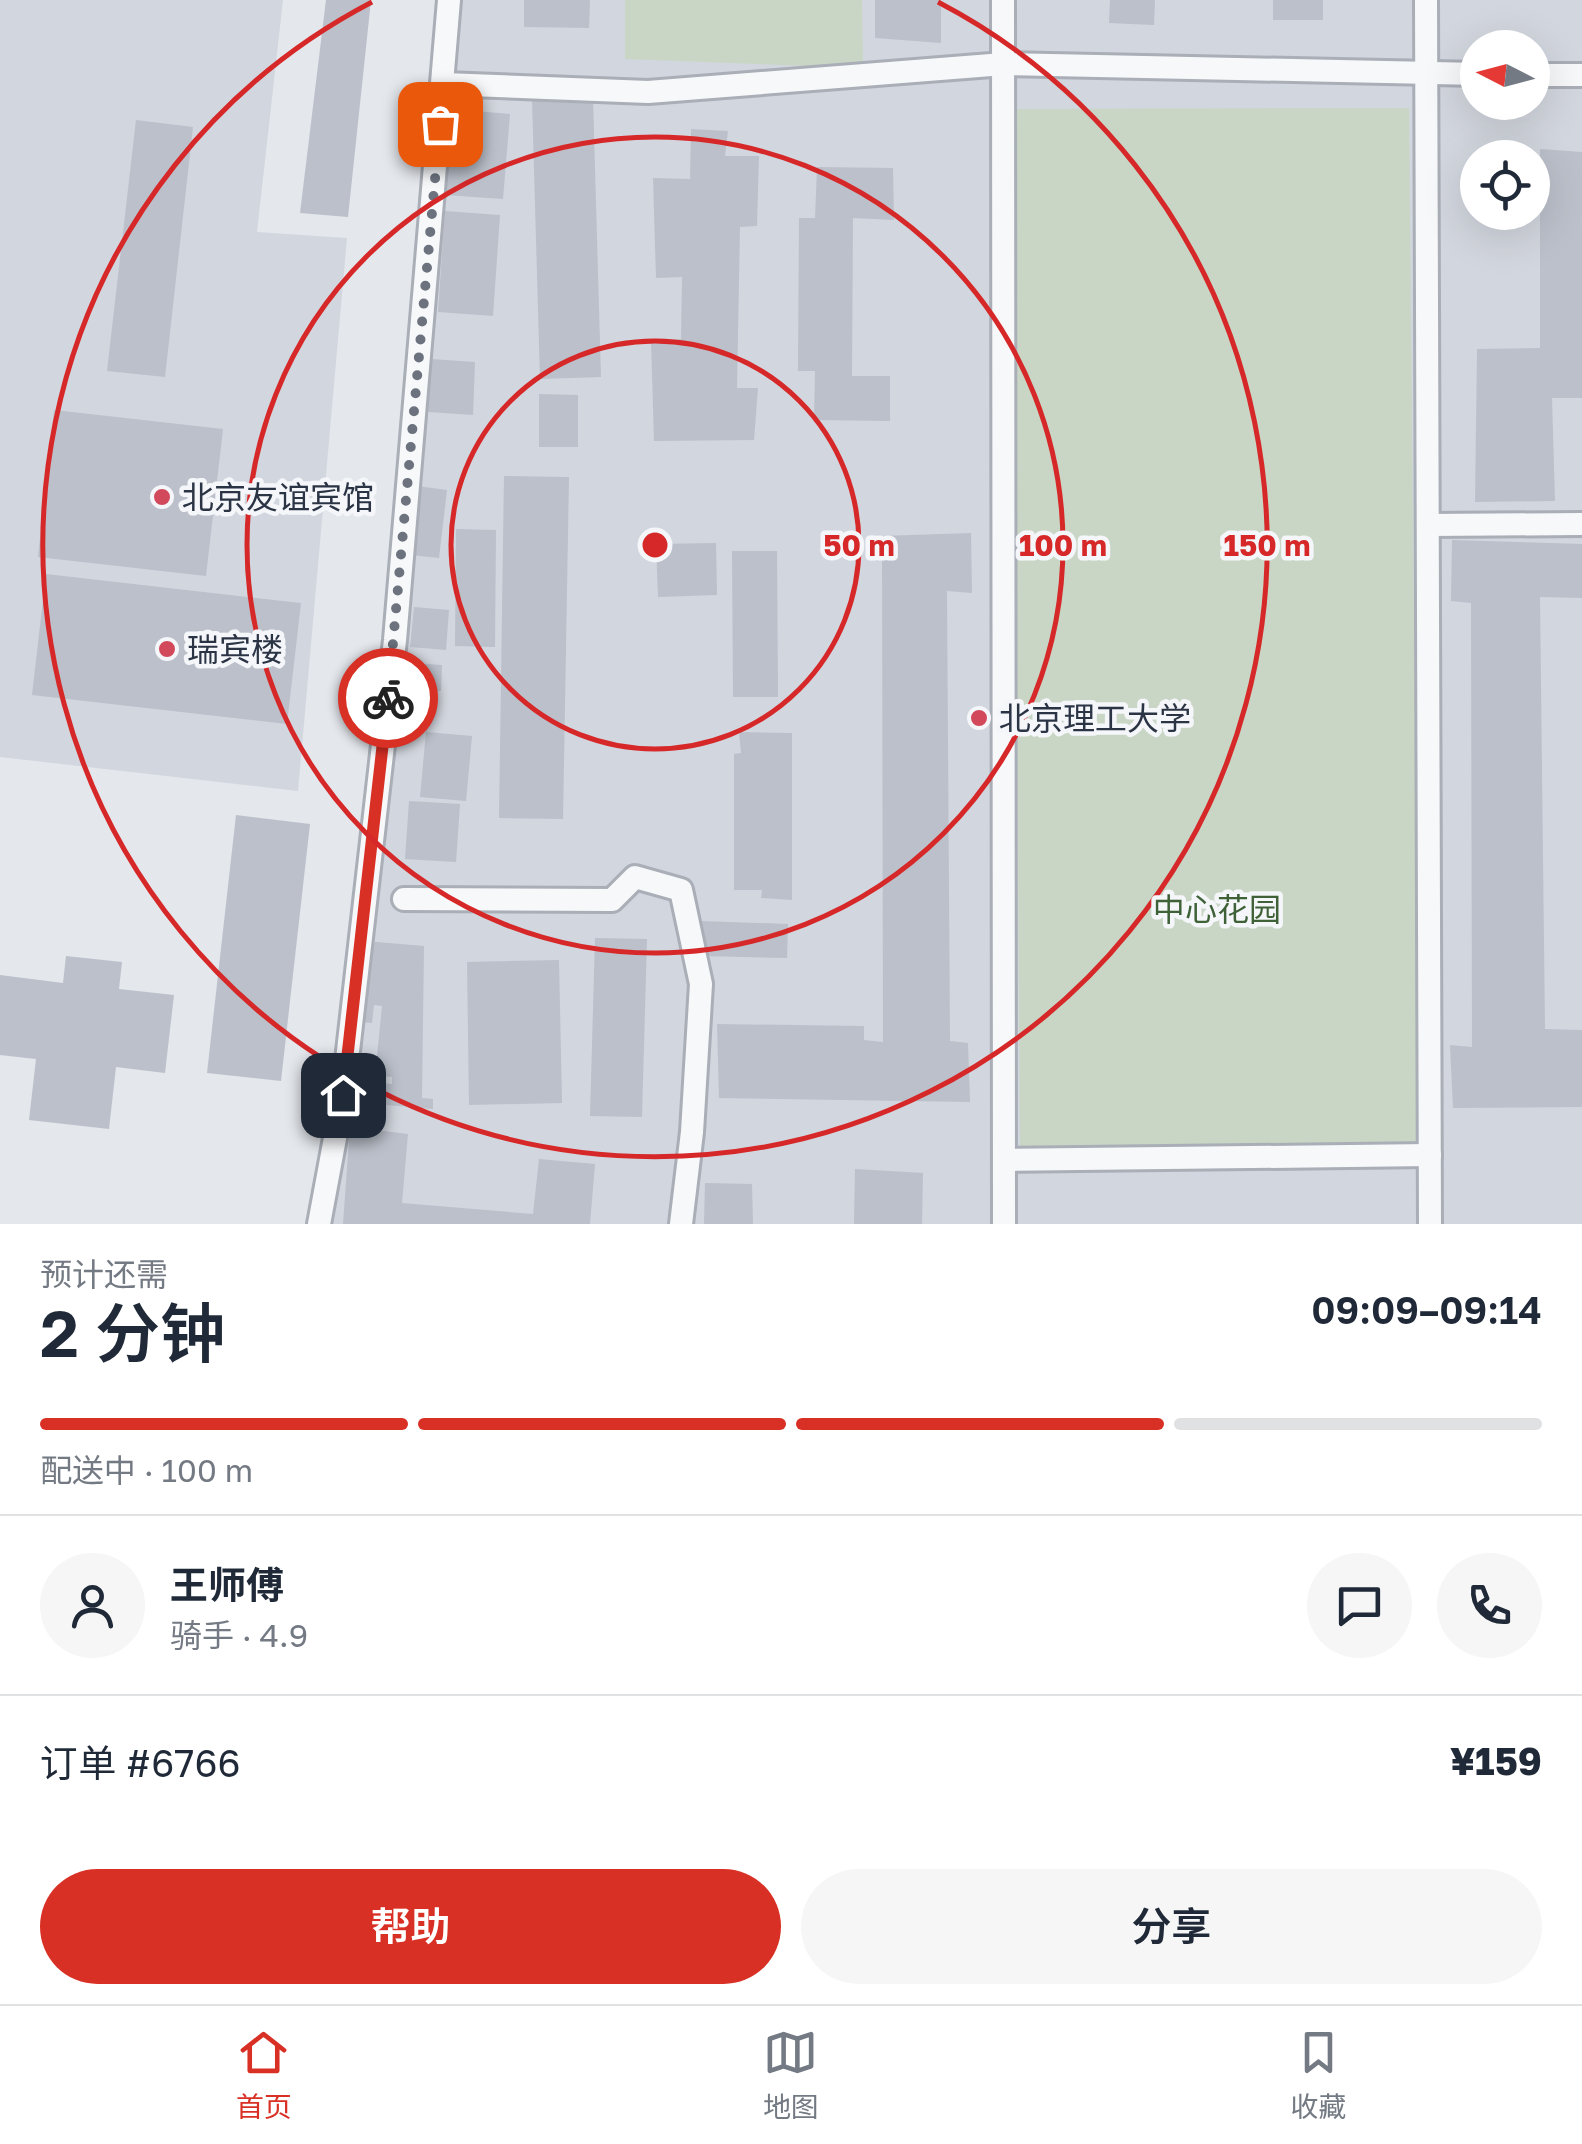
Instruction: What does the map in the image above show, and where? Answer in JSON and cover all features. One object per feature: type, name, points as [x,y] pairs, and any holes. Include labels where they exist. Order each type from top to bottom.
[{"type":"street","points":[[319,1224],[343,1095],[395,640],[449,0]]},
{"type":"street","points":[[1003,0],[1004,1224]]},
{"type":"street","points":[[1426,0],[1430,1224]]},
{"type":"street","points":[[444,84],[648,92],[1004,64],[1460,74]]},
{"type":"street","points":[[1550,74],[1582,75]]},
{"type":"street","points":[[1428,525],[1582,524]]},
{"type":"street","points":[[404,899],[612,900],[636,877],[681,890],[701,984],[692,1132],[681,1224]]},
{"type":"street","points":[[1004,1160],[1430,1155]]},
{"type":"shaded area","name":"北京友谊宾馆","points":[[0,0],[283,0],[257,232],[347,238],[298,791],[0,757]]},
{"type":"shaded area","name":"北京理工大学","points":[[440,0],[1582,0],[1582,1224],[331,1224]]},
{"type":"green space","points":[[625,0],[862,0],[863,68],[625,59]]},
{"type":"green space","name":"中心花园","points":[[1409,108],[1419,1153],[1020,1153],[1013,109]]},
{"type":"building","points":[[326,0],[371,0],[348,217],[300,213]]},
{"type":"building","points":[[524,0],[590,0],[589,28],[524,27]]},
{"type":"building","points":[[875,0],[941,0],[941,43],[875,38]]},
{"type":"building","points":[[1110,0],[1155,0],[1154,25],[1109,23]]},
{"type":"building","points":[[1273,0],[1323,0],[1323,20],[1273,20]]},
{"type":"building","points":[[593,98],[601,377],[540,379],[532,99]]},
{"type":"building","points":[[451,109],[510,114],[503,199],[445,195]]},
{"type":"building","points":[[136,120],[193,127],[165,377],[107,371]]},
{"type":"building","points":[[691,129],[728,131],[725,156],[759,156],[757,226],[740,227],[737,388],[758,388],[754,440],[654,441],[651,341],[681,339],[682,277],[656,278],[653,178],[690,179]]},
{"type":"building","points":[[1550,150],[1582,152],[1582,398],[1552,398],[1555,501],[1475,502],[1477,349],[1540,348],[1540,230],[1550,230]]},
{"type":"building","points":[[817,167],[893,168],[894,220],[853,218],[852,376],[890,376],[890,421],[814,420],[815,371],[798,371],[799,218],[815,218]]},
{"type":"building","points":[[445,211],[500,215],[493,316],[438,312]]},
{"type":"building","points":[[431,359],[475,362],[473,415],[428,412]]},
{"type":"building","points":[[539,394],[578,395],[578,447],[539,447]]},
{"type":"building","points":[[54,410],[223,429],[206,576],[38,557]]},
{"type":"building","points":[[504,476],[569,477],[563,819],[499,818]]},
{"type":"building","points":[[417,486],[447,490],[439,558],[410,555]]},
{"type":"building","points":[[456,529],[496,530],[495,647],[455,646]]},
{"type":"building","points":[[971,533],[972,593],[947,591],[950,1041],[968,1043],[970,1102],[719,1098],[717,1024],[864,1026],[864,1040],[883,1042],[882,536]]},
{"type":"building","points":[[1452,540],[1582,544],[1582,598],[1540,597],[1545,1029],[1582,1030],[1582,1107],[1453,1108],[1450,1045],[1472,1047],[1471,603],[1451,601]]},
{"type":"building","points":[[716,543],[717,595],[658,597],[656,544]]},
{"type":"building","points":[[732,551],[777,551],[778,697],[733,697]]},
{"type":"building","name":"瑞宾楼","points":[[46,574],[301,603],[287,724],[32,695]]},
{"type":"building","points":[[414,607],[449,610],[446,650],[410,647]]},
{"type":"building","points":[[412,663],[442,665],[441,691],[411,689]]},
{"type":"building","points":[[426,732],[472,736],[466,801],[420,797]]},
{"type":"building","points":[[739,732],[792,733],[792,900],[761,898],[762,890],[734,890],[734,754],[741,753]]},
{"type":"building","points":[[409,801],[460,804],[456,862],[405,859]]},
{"type":"building","points":[[236,815],[310,824],[281,1081],[207,1073]]},
{"type":"building","points":[[701,921],[788,924],[787,958],[701,956]]},
{"type":"building","points":[[595,938],[647,939],[642,1117],[590,1116]]},
{"type":"building","points":[[365,941],[424,946],[422,1098],[433,1099],[433,1109],[352,1102],[353,1071],[368,1073],[367,1082],[392,1084],[392,1077],[375,1076],[382,1006],[374,1005],[372,1023],[357,1022]]},
{"type":"building","points":[[66,956],[122,962],[119,989],[174,995],[165,1073],[116,1067],[109,1129],[29,1120],[36,1059],[0,1055],[0,975],[63,983]]},
{"type":"building","points":[[559,960],[562,1103],[469,1105],[467,962]]},
{"type":"building","points":[[350,1127],[408,1134],[402,1203],[533,1214],[539,1159],[595,1164],[590,1224],[343,1224]]},
{"type":"building","points":[[855,1169],[923,1173],[922,1224],[854,1224]]},
{"type":"building","points":[[705,1183],[752,1184],[753,1224],[704,1224]]},
{"type":"way so far","points":[[388,698],[440,124]]},
{"type":"place","name":"北京友谊宾馆","points":[[162,497]]},
{"type":"place","name":"瑞宾楼","points":[[167,649]]},
{"type":"place","name":"北京理工大学","points":[[979,718]]},
{"type":"route","points":[[343,1095],[388,698]]}]
